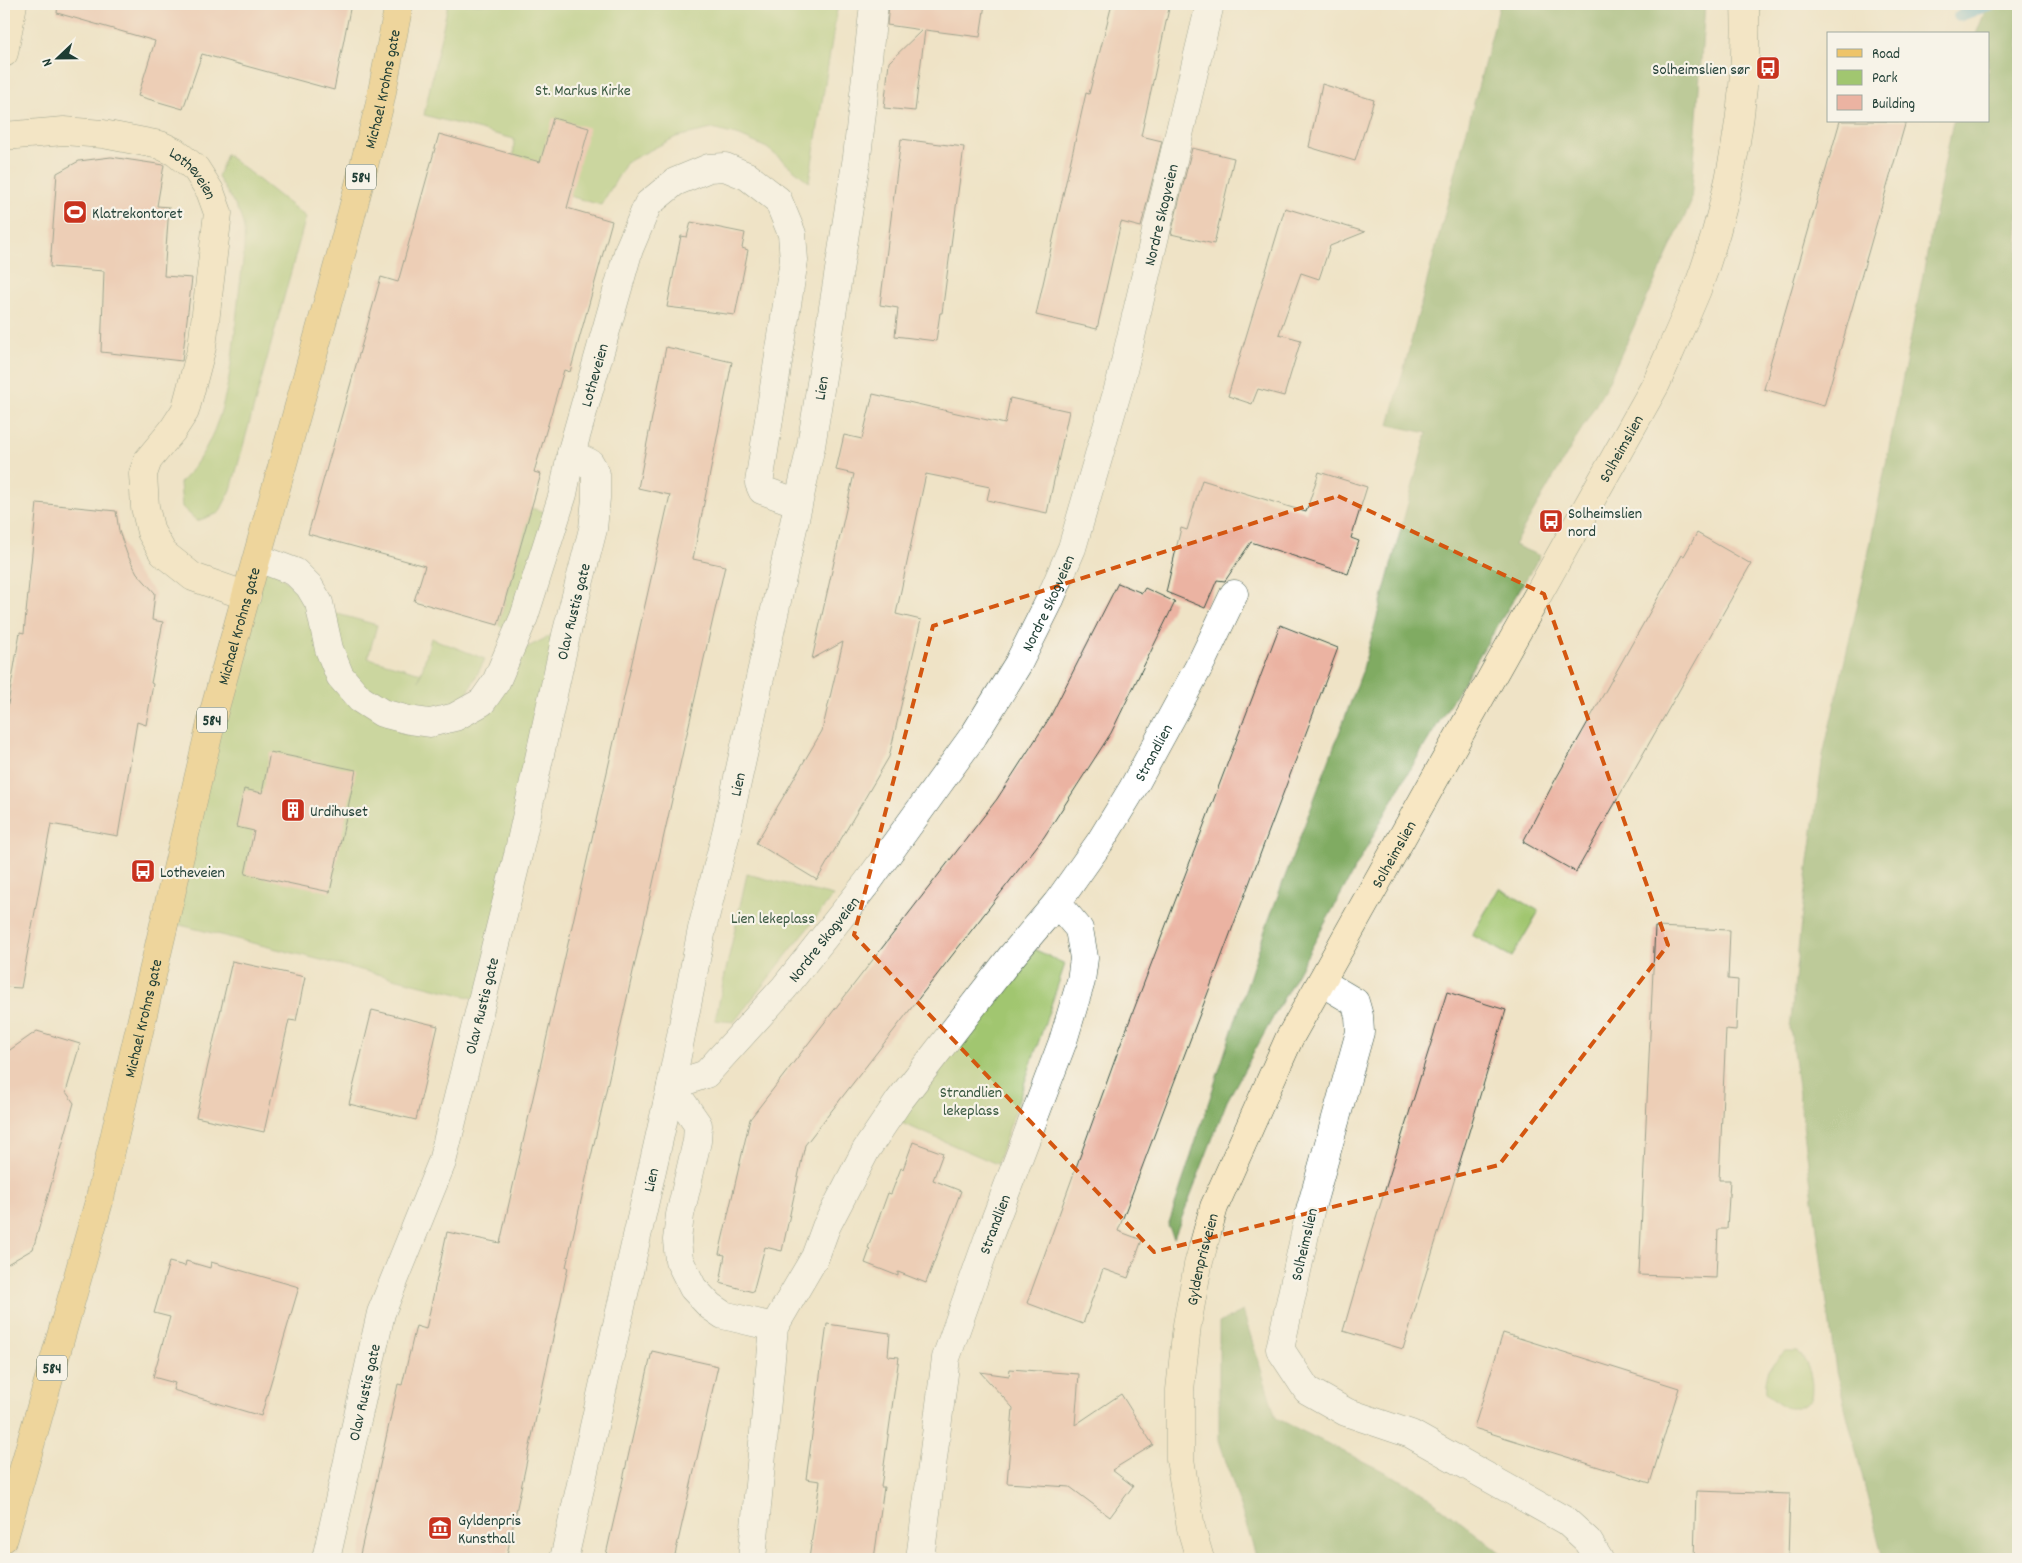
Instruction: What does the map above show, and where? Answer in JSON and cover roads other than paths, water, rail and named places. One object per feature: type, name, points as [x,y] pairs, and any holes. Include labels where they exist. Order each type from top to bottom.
[{"type":"main road","name":"Michael Krohns gate","points":[[4,1538],[100,1198],[213,715],[258,558],[367,154],[379,107],[399,4]]},
{"type":"street","points":[[4,53],[13,4]]},
{"type":"street","name":"Lien","points":[[564,1559],[671,1086],[702,929],[725,836],[811,446],[857,157],[874,4]]},
{"type":"street","name":"Nordre Skogveien","points":[[671,1086],[706,1074],[784,988],[868,883],[974,735],[1018,664],[1048,604],[1072,548],[1121,379],[1210,4]]},
{"type":"street","name":"Solheimslien","points":[[1599,1559],[1588,1541],[1566,1521],[1411,1434],[1346,1412],[1307,1390],[1280,1349],[1310,1211],[1360,1032],[1359,1016],[1355,1002],[1323,983],[1371,890],[1478,705],[1660,375],[1697,289],[1726,195],[1741,100],[1746,42],[1745,4]]},
{"type":"street","name":"Lotheveien","points":[[4,136],[64,131],[103,134],[160,145],[175,152],[196,168],[210,191],[218,213],[202,347],[185,411],[172,431],[148,460],[143,474],[145,507],[151,532],[164,553],[193,577],[247,596]]},
{"type":"street","name":"Lotheveien","points":[[258,558],[296,572],[309,586],[319,603],[330,649],[340,676],[360,699],[382,713],[409,720],[430,722],[455,717],[482,702],[496,682],[511,652],[524,617],[563,494],[571,454],[629,249],[648,204],[675,182],[709,168],[725,167],[747,176],[778,200],[792,234],[794,260],[759,483],[762,490],[798,503]]},
{"type":"street","name":"Olav Rustis gate","points":[[326,1559],[381,1313],[442,1162],[516,863],[566,635],[593,529],[596,474],[590,463],[571,454]]},
{"type":"street","name":"Strandlien","points":[[752,1559],[774,1327],[815,1257],[826,1227],[866,1150],[905,1093],[1011,957],[1056,903],[1100,842],[1133,788],[1202,661],[1234,594]]},
{"type":"street","name":"Strandlien","points":[[920,1559],[946,1358],[989,1236],[1063,1042],[1080,981],[1084,958],[1079,930],[1056,903]]},
{"type":"street","name":"Gyldenprisveien","points":[[1200,1559],[1191,1528],[1180,1459],[1180,1390],[1187,1325],[1198,1265],[1218,1198],[1290,1039],[1323,983]]},
{"type":"street","points":[[671,1086],[698,1125],[697,1141],[680,1215],[677,1240],[679,1260],[693,1288],[710,1306],[723,1315],[774,1327]]},
{"type":"waterway","points":[[1959,16],[1991,4]]},
{"type":"place","name":"Solheimslien sør","points":[[1768,68]]},
{"type":"place","name":"Klatrekontoret","points":[[75,212]]},
{"type":"place","name":"Solheimslien nord","points":[[1551,521]]},
{"type":"place","name":"Urdihuset","points":[[293,810]]},
{"type":"place","name":"Lotheveien","points":[[143,871]]},
{"type":"place","name":"Gyldenpris Kunsthall","points":[[440,1528]]},
{"type":"park label","name":"St. Markus Kirke","points":[[583,89]]},
{"type":"park label","name":"Lien lekeplass","points":[[773,917]]},
{"type":"park label","name":"Strandlien lekeplass","points":[[971,1100]]}]
